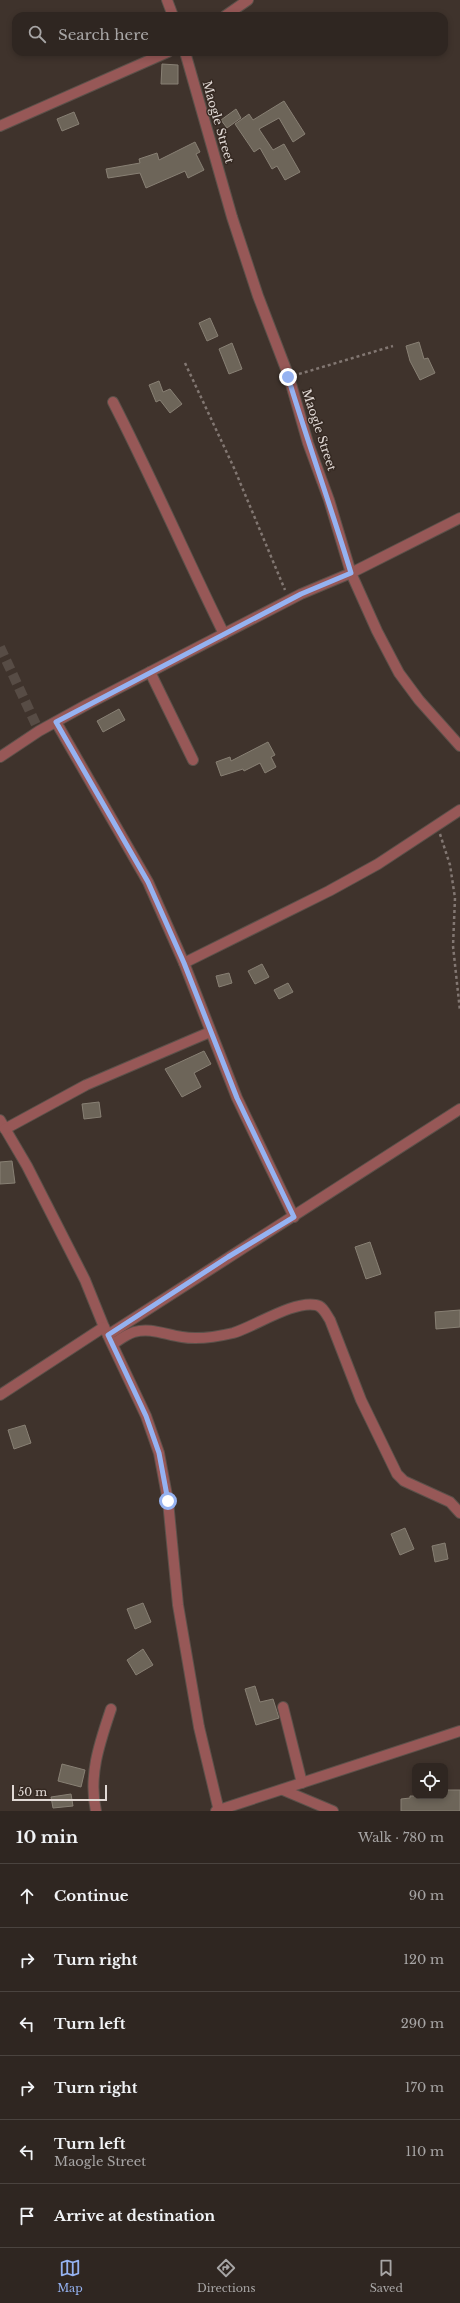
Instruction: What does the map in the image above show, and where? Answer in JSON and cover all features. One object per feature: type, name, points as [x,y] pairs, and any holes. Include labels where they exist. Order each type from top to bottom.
[{"type":"street","points":[[167,0],[172,12]]},
{"type":"street","points":[[231,12],[248,0]]},
{"type":"street","points":[[0,126],[159,56]]},
{"type":"street","name":"Maogle Street","points":[[186,56],[232,217],[258,296],[288,377],[308,443],[329,500],[351,573],[377,631],[399,673],[419,700],[460,746]]},
{"type":"street","points":[[113,402],[147,468],[187,559],[224,634]]},
{"type":"street","points":[[0,757],[56,722],[150,672],[289,600],[351,573],[460,518]]},
{"type":"street","points":[[150,672],[192,760]]},
{"type":"street","points":[[56,722],[148,882],[184,963],[237,1098],[294,1217]]},
{"type":"street","points":[[184,963],[329,891],[384,860],[460,810]]},
{"type":"street","points":[[210,1032],[86,1085],[3,1125],[27,1166],[85,1280],[108,1335],[146,1416],[159,1453],[168,1501],[178,1605],[199,1727],[218,1811],[460,1731]]},
{"type":"street","points":[[0,1395],[108,1335],[460,1109]]},
{"type":"street","points":[[108,1335],[149,1330],[181,1337],[201,1338],[223,1336],[282,1312],[304,1306],[315,1305],[323,1308],[330,1320],[361,1400],[397,1474],[404,1481],[450,1502],[460,1514]]},
{"type":"street","points":[[283,1708],[302,1783]]},
{"type":"street","points":[[96,1811],[93,1776],[100,1744],[111,1709]]},
{"type":"street","points":[[283,1790],[333,1811]]},
{"type":"path","points":[[288,377],[393,346]]},
{"type":"path","points":[[185,363],[234,468],[289,600]]},
{"type":"path","points":[[437,825],[450,865],[455,898],[453,946],[460,1011]]},
{"type":"building","points":[[162,64],[178,65],[178,84],[161,84]]},
{"type":"building","points":[[284,101],[305,134],[293,142],[279,118],[259,129],[273,150],[284,144],[300,172],[285,180],[277,166],[272,169],[260,148],[254,152],[235,124],[249,114],[253,120]]},
{"type":"building","points":[[236,109],[241,118],[227,128],[221,120]]},
{"type":"building","points":[[74,112],[79,124],[62,131],[57,119]]},
{"type":"building","points":[[195,142],[200,152],[196,154],[204,170],[188,178],[185,171],[146,188],[140,173],[108,178],[106,169],[140,163],[139,159],[157,153],[159,160]]},
{"type":"building","points":[[210,318],[218,336],[207,341],[199,323]]},
{"type":"building","points":[[419,342],[424,359],[428,358],[435,373],[420,380],[410,361],[406,346]]},
{"type":"building","points":[[232,343],[242,369],[229,374],[219,349]]},
{"type":"building","points":[[159,381],[163,392],[170,389],[182,404],[170,413],[160,400],[156,402],[149,385]]},
{"type":"building","points":[[119,709],[125,720],[103,732],[97,721]]},
{"type":"building","points":[[268,742],[275,755],[271,757],[276,767],[265,773],[260,763],[244,771],[243,769],[221,776],[216,762],[230,757],[231,761]]},
{"type":"building","points":[[262,964],[269,977],[255,984],[248,971]]},
{"type":"building","points":[[229,973],[232,983],[219,987],[216,976]]},
{"type":"building","points":[[288,983],[293,992],[279,999],[274,990]]},
{"type":"building","points":[[204,1051],[211,1064],[194,1073],[201,1087],[182,1097],[165,1069]]},
{"type":"building","points":[[99,1102],[101,1117],[84,1119],[82,1104]]},
{"type":"building","points":[[12,1161],[15,1183],[0,1184],[0,1162]]},
{"type":"building","points":[[370,1242],[381,1274],[366,1279],[355,1247]]},
{"type":"building","points":[[460,1310],[460,1327],[436,1329],[435,1312]]},
{"type":"building","points":[[25,1425],[31,1443],[14,1449],[8,1430]]},
{"type":"building","points":[[405,1528],[414,1549],[400,1555],[391,1534]]},
{"type":"building","points":[[445,1543],[448,1559],[435,1562],[432,1546]]},
{"type":"building","points":[[143,1603],[151,1622],[135,1629],[127,1609]]},
{"type":"building","points":[[143,1649],[153,1665],[136,1675],[127,1660]]},
{"type":"building","points":[[255,1686],[260,1702],[273,1699],[279,1718],[256,1725],[245,1689]]},
{"type":"building","points":[[62,1764],[85,1770],[81,1787],[58,1781]]},
{"type":"building","points":[[448,1790],[460,1790],[460,1811],[401,1811],[401,1799],[410,1798],[410,1796],[412,1796],[412,1799],[448,1799]]},
{"type":"building","points":[[71,1794],[73,1806],[53,1808],[51,1797]]},
{"type":"tunnel","points":[[0,647],[39,731]]},
{"type":"route","points":[[168,1501],[159,1453],[146,1416],[108,1335],[228,1257],[294,1217],[271,1172],[237,1098],[184,963],[148,882],[56,722],[301,594],[351,573],[329,500],[308,443],[288,377]]}]
